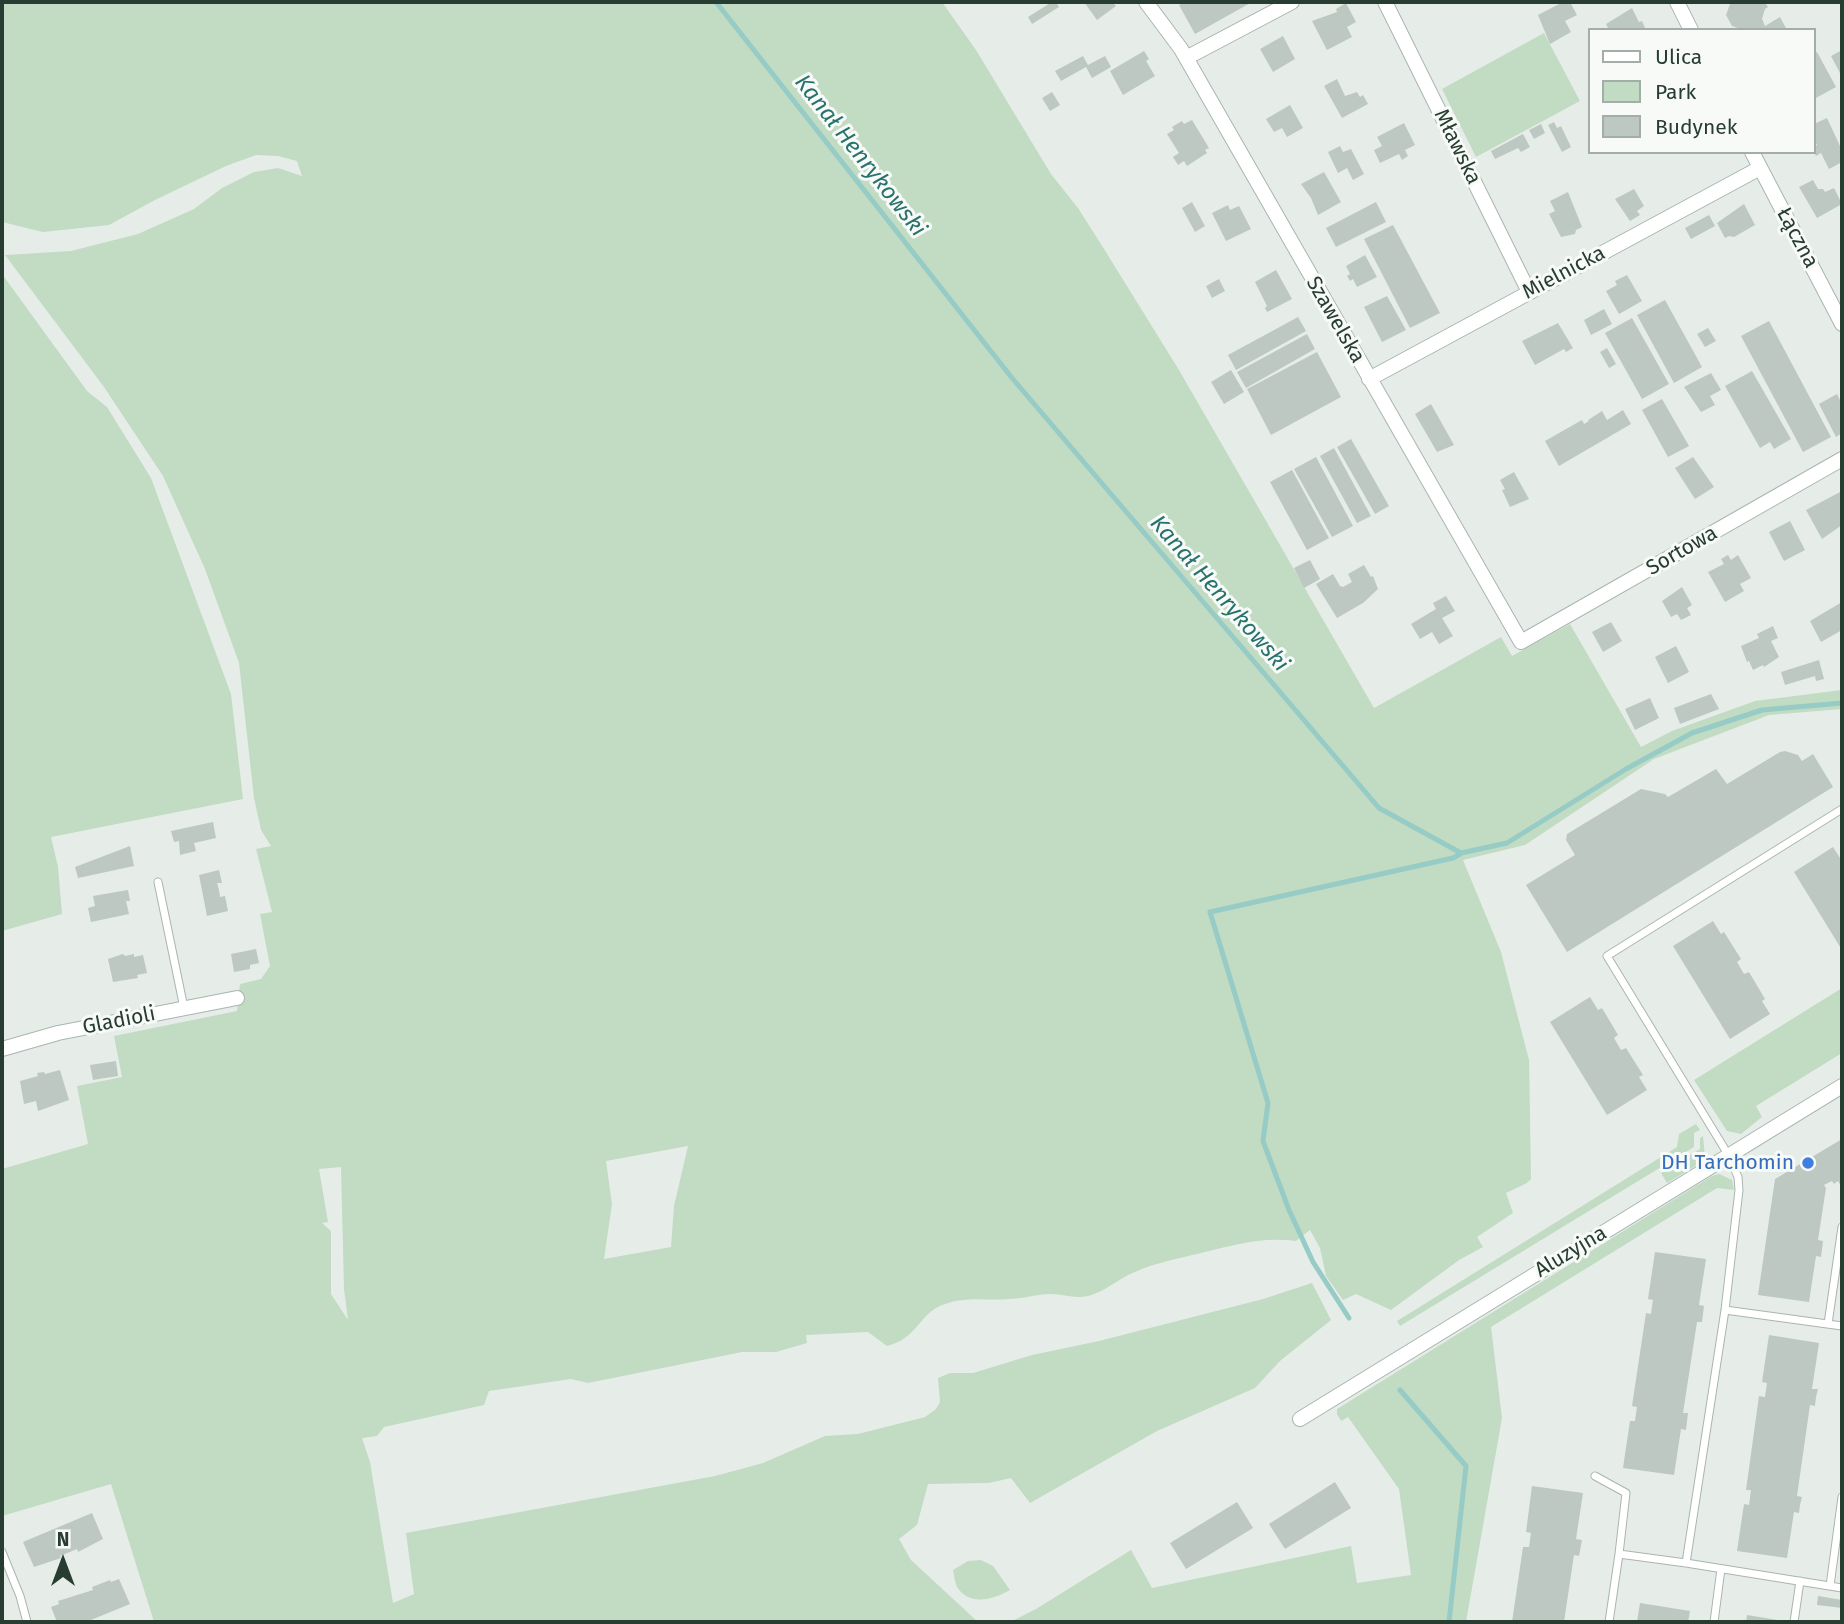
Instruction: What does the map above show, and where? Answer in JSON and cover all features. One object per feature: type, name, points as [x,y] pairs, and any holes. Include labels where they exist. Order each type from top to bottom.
[{"type":"street","name":"Szawelska","points":[[1146,2],[1186,58],[1521,642]]},
{"type":"street","points":[[1186,58],[1292,2]]},
{"type":"street","name":"Mławska","points":[[1385,2],[1529,292]]},
{"type":"street","points":[[1677,2],[1690,28]]},
{"type":"street","name":"Łączna","points":[[1753,154],[1837,300],[1842,324]]},
{"type":"street","name":"Mielnicka","points":[[1369,380],[1760,168]]},
{"type":"street","name":"Sortowa","points":[[1521,642],[1842,460]]},
{"type":"street","name":"Gladioli","points":[[2,1049],[58,1033],[237,998]]},
{"type":"street","name":"Aluzyjna","points":[[1300,1419],[1842,1086]]},
{"type":"lane","points":[[1686,1563],[1725,1310],[1740,1190],[1729,1156],[1607,956],[1842,809]]},
{"type":"lane","points":[[158,882],[184,1008]]},
{"type":"lane","points":[[1828,1324],[1842,1227]]},
{"type":"lane","points":[[1725,1310],[1842,1326]]},
{"type":"lane","points":[[1595,1476],[1626,1493],[1609,1622]]},
{"type":"lane","points":[[1830,1586],[1842,1497]]},
{"type":"lane","points":[[2,1552],[20,1596],[27,1622]]},
{"type":"lane","points":[[1619,1554],[1842,1588]]},
{"type":"lane","points":[[1714,1622],[1721,1569]]},
{"type":"lane","points":[[1794,1622],[1800,1581]]},
{"type":"green space","points":[[2,2],[942,2],[976,50],[1051,174],[1078,208],[1179,370],[1374,708],[1501,637],[1512,656],[1570,624],[1641,747],[1672,731],[1755,701],[1842,690],[1842,709],[1769,715],[1654,759],[1525,845],[1463,860],[1501,952],[1529,1060],[1531,1179],[1506,1193],[1513,1213],[1477,1237],[1483,1247],[1459,1260],[1391,1310],[1356,1294],[1343,1300],[1326,1276],[1320,1248],[1310,1230],[1296,1241],[1246,1243],[1158,1264],[1088,1296],[1045,1294],[1014,1299],[969,1299],[945,1304],[929,1313],[906,1337],[887,1346],[868,1332],[806,1335],[807,1343],[776,1352],[742,1352],[588,1383],[571,1379],[489,1391],[484,1405],[384,1427],[377,1436],[362,1438],[370,1462],[393,1603],[414,1594],[406,1533],[715,1476],[763,1463],[825,1436],[858,1434],[925,1417],[936,1409],[940,1402],[938,1378],[950,1373],[973,1373],[1032,1355],[1099,1341],[1263,1299],[1312,1283],[1331,1320],[1280,1361],[1255,1388],[1157,1431],[1030,1503],[1011,1478],[989,1483],[928,1484],[917,1525],[899,1539],[911,1560],[978,1622],[154,1622],[111,1484],[2,1516],[2,1169],[88,1144],[77,1086],[122,1077],[114,1036],[237,1011],[240,984],[261,979],[270,966],[260,914],[272,912],[256,849],[271,846],[261,830],[254,798],[239,663],[205,569],[163,476],[104,387],[5,255],[71,251],[138,234],[194,209],[222,188],[254,172],[278,168],[302,176],[297,161],[278,156],[256,155],[226,166],[109,225],[43,232],[2,222]],"holes":[[[688,1146],[674,1206],[671,1247],[604,1259],[612,1204],[606,1161]],[[341,1167],[344,1289],[348,1320],[331,1294],[331,1231],[322,1223],[328,1222],[319,1169]]]},
{"type":"green space","points":[[1544,33],[1580,101],[1476,157],[1442,89]]},
{"type":"green space","points":[[2,274],[87,391],[107,407],[151,478],[231,694],[243,799],[51,837],[58,867],[62,914],[2,931]]},
{"type":"green space","points":[[1842,988],[1842,1053],[1756,1106],[1762,1117],[1741,1134],[1727,1131],[1694,1080]]},
{"type":"green space","points":[[1696,1124],[1700,1130],[1694,1133],[1694,1147],[1400,1326],[1397,1321],[1677,1147],[1679,1134]]},
{"type":"green space","points":[[1703,1136],[1705,1157],[1702,1162],[1667,1183],[1661,1173],[1700,1149],[1700,1138]]},
{"type":"green space","points":[[1719,1174],[1732,1180],[1734,1190],[1717,1188],[1491,1327],[1502,1418],[1466,1622],[1010,1622],[1036,1609],[1131,1550],[1152,1588],[1351,1546],[1357,1583],[1411,1575],[1399,1489],[1348,1417],[1341,1421],[1337,1409]]},
{"type":"green space","points":[[981,1560],[993,1566],[1010,1590],[982,1599],[962,1593],[956,1585],[953,1570],[968,1561]]},
{"type":"building","points":[[1056,2],[1059,7],[1032,24],[1028,17]]},
{"type":"building","points":[[1084,2],[1112,2],[1116,6],[1097,20]]},
{"type":"building","points":[[1185,2],[1252,2],[1195,34],[1179,5]]},
{"type":"building","points":[[1563,2],[1570,2],[1577,15],[1565,21],[1571,32],[1550,44],[1538,15]]},
{"type":"building","points":[[1765,2],[1768,7],[1762,19],[1765,26],[1780,17],[1786,28],[1732,26],[1726,15],[1730,4]]},
{"type":"building","points":[[1346,3],[1356,22],[1347,27],[1352,37],[1327,50],[1312,21],[1337,12],[1336,9]]},
{"type":"building","points":[[1632,8],[1645,28],[1608,28],[1606,24]]},
{"type":"building","points":[[1283,36],[1295,59],[1273,72],[1260,49]]},
{"type":"building","points":[[1842,50],[1842,77],[1831,56]]},
{"type":"building","points":[[1144,51],[1149,59],[1146,61],[1155,76],[1123,95],[1110,71]]},
{"type":"building","points":[[1816,52],[1836,87],[1816,98]]},
{"type":"building","points":[[1083,56],[1088,65],[1105,56],[1111,67],[1092,78],[1086,67],[1061,81],[1055,71]]},
{"type":"building","points":[[1337,79],[1345,96],[1357,92],[1360,97],[1363,95],[1368,104],[1342,118],[1324,86]]},
{"type":"building","points":[[1052,92],[1060,105],[1050,111],[1042,98]]},
{"type":"building","points":[[1290,105],[1303,128],[1287,137],[1282,128],[1274,132],[1266,119]]},
{"type":"building","points":[[1827,118],[1840,146],[1842,145],[1842,162],[1829,169],[1821,153],[1816,156],[1815,154],[1816,123]]},
{"type":"building","points":[[1192,120],[1209,148],[1205,150],[1207,153],[1187,166],[1184,161],[1178,165],[1173,157],[1179,153],[1167,134],[1182,121],[1184,124]]},
{"type":"building","points":[[1554,122],[1557,128],[1561,126],[1571,147],[1562,152],[1548,125]]},
{"type":"building","points":[[1404,123],[1415,145],[1405,150],[1408,156],[1402,160],[1399,154],[1380,163],[1374,150],[1382,146],[1377,137]]},
{"type":"building","points":[[1541,124],[1545,133],[1534,139],[1529,130]]},
{"type":"building","points":[[1523,134],[1530,147],[1521,152],[1518,148],[1495,159],[1491,151]]},
{"type":"building","points":[[1340,146],[1343,152],[1351,149],[1364,174],[1353,180],[1347,168],[1338,173],[1328,152]]},
{"type":"building","points":[[1324,172],[1341,202],[1318,215],[1301,184]]},
{"type":"building","points":[[1813,180],[1818,189],[1825,192],[1834,188],[1842,204],[1817,218],[1799,187]]},
{"type":"building","points":[[1634,189],[1644,206],[1637,211],[1640,215],[1630,221],[1615,199]]},
{"type":"building","points":[[1568,192],[1582,227],[1576,230],[1575,234],[1561,237],[1549,214],[1555,211],[1550,201]]},
{"type":"building","points":[[1192,202],[1205,226],[1195,232],[1182,208]]},
{"type":"building","points":[[1376,202],[1386,222],[1336,247],[1326,228]]},
{"type":"building","points":[[1744,204],[1755,225],[1734,237],[1725,238],[1717,223]]},
{"type":"building","points":[[1228,205],[1230,210],[1239,206],[1251,229],[1226,241],[1212,213]]},
{"type":"building","points":[[1709,215],[1715,226],[1691,239],[1685,228]]},
{"type":"building","points":[[1393,225],[1440,313],[1410,328],[1364,239]]},
{"type":"building","points":[[1365,255],[1377,277],[1357,287],[1353,279],[1350,281],[1347,276],[1350,274],[1346,266]]},
{"type":"building","points":[[1276,270],[1292,299],[1267,312],[1267,306],[1255,282]]},
{"type":"building","points":[[1627,275],[1642,301],[1619,314],[1606,291],[1617,285],[1615,281]]},
{"type":"building","points":[[1219,279],[1225,291],[1212,298],[1206,286]]},
{"type":"building","points":[[1387,296],[1406,330],[1382,342],[1364,307]]},
{"type":"building","points":[[1665,300],[1702,367],[1674,383],[1637,315]]},
{"type":"building","points":[[1604,309],[1612,324],[1591,335],[1584,320]]},
{"type":"building","points":[[1298,317],[1306,331],[1236,370],[1228,355]]},
{"type":"building","points":[[1632,318],[1669,384],[1642,399],[1605,333]]},
{"type":"building","points":[[1769,321],[1831,437],[1803,452],[1741,336]]},
{"type":"building","points":[[1558,323],[1573,348],[1566,352],[1564,349],[1535,365],[1522,341]]},
{"type":"building","points":[[1708,328],[1716,341],[1705,347],[1697,334]]},
{"type":"building","points":[[1307,334],[1315,349],[1246,388],[1237,372]]},
{"type":"building","points":[[1607,348],[1616,364],[1609,368],[1600,352]]},
{"type":"building","points":[[1317,352],[1341,397],[1271,435],[1247,389]]},
{"type":"building","points":[[1231,370],[1244,392],[1224,404],[1211,382]]},
{"type":"building","points":[[1752,371],[1791,439],[1774,449],[1770,442],[1760,448],[1725,386]]},
{"type":"building","points":[[1711,373],[1721,390],[1710,396],[1715,405],[1701,412],[1684,387]]},
{"type":"building","points":[[1837,394],[1842,404],[1842,433],[1836,437],[1819,404]]},
{"type":"building","points":[[1662,399],[1689,446],[1668,457],[1642,410]]},
{"type":"building","points":[[1431,404],[1454,445],[1437,452],[1415,414]]},
{"type":"building","points":[[1623,410],[1631,424],[1559,466],[1545,441],[1582,420],[1584,424],[1602,411],[1607,420]]},
{"type":"building","points":[[1351,439],[1389,506],[1375,514],[1337,447]]},
{"type":"building","points":[[1334,448],[1371,516],[1357,523],[1320,456]]},
{"type":"building","points":[[1316,457],[1353,526],[1332,537],[1294,469]]},
{"type":"building","points":[[1693,457],[1714,487],[1695,499],[1675,468]]},
{"type":"building","points":[[1292,470],[1329,538],[1307,550],[1270,482]]},
{"type":"building","points":[[1514,472],[1529,499],[1510,507],[1500,480]]},
{"type":"building","points":[[1842,491],[1842,525],[1822,539],[1806,510]]},
{"type":"building","points":[[1790,521],[1805,550],[1784,561],[1769,532]]},
{"type":"building","points":[[1728,555],[1731,560],[1738,555],[1751,578],[1740,584],[1744,591],[1725,602],[1708,572],[1724,564],[1721,559]]},
{"type":"building","points":[[1310,560],[1320,579],[1304,588],[1294,568]]},
{"type":"building","points":[[1364,565],[1371,577],[1373,576],[1378,589],[1363,603],[1337,618],[1316,584],[1333,574],[1343,587],[1352,582],[1348,574]]},
{"type":"building","points":[[1682,587],[1692,605],[1687,608],[1691,615],[1681,620],[1677,614],[1671,617],[1662,601]]},
{"type":"building","points":[[1446,596],[1455,611],[1442,618],[1453,636],[1439,644],[1432,632],[1420,639],[1411,624],[1436,609],[1433,603]]},
{"type":"building","points":[[1842,602],[1842,630],[1821,642],[1810,621]]},
{"type":"building","points":[[1611,622],[1622,641],[1603,652],[1592,632]]},
{"type":"building","points":[[1773,626],[1778,638],[1771,641],[1779,657],[1764,667],[1763,665],[1753,670],[1741,646],[1759,638],[1757,634]]},
{"type":"building","points":[[1676,646],[1689,672],[1668,683],[1655,657]]},
{"type":"building","points":[[1819,660],[1824,679],[1816,681],[1815,676],[1785,685],[1781,672]]},
{"type":"building","points":[[1711,694],[1719,709],[1680,724],[1674,708]]},
{"type":"building","points":[[1650,698],[1659,718],[1635,730],[1625,709]]},
{"type":"building","points":[[1785,751],[1798,755],[1802,761],[1813,754],[1833,787],[1567,952],[1526,885],[1575,855],[1566,840],[1567,834],[1641,789],[1668,797],[1716,769],[1727,784]]},
{"type":"building","points":[[213,822],[216,838],[194,843],[196,851],[180,855],[179,841],[174,842],[171,831]]},
{"type":"building","points":[[130,846],[134,866],[78,878],[75,867]]},
{"type":"building","points":[[1833,847],[1842,861],[1842,950],[1794,872]]},
{"type":"building","points":[[219,870],[222,883],[217,883],[220,897],[225,896],[228,911],[207,916],[199,875]]},
{"type":"building","points":[[128,890],[130,901],[126,901],[129,914],[91,922],[88,908],[95,906],[93,896]]},
{"type":"building","points":[[1713,921],[1721,934],[1724,932],[1741,959],[1737,962],[1744,974],[1749,972],[1765,999],[1762,1001],[1770,1014],[1730,1039],[1673,946]]},
{"type":"building","points":[[256,949],[259,963],[250,965],[250,969],[234,972],[231,954]]},
{"type":"building","points":[[134,954],[134,957],[143,955],[147,973],[137,975],[138,978],[113,982],[108,959]]},
{"type":"building","points":[[1590,997],[1598,1010],[1602,1008],[1618,1035],[1614,1038],[1621,1050],[1626,1048],[1643,1075],[1639,1077],[1647,1090],[1607,1115],[1550,1022]]},
{"type":"building","points":[[116,1061],[118,1076],[93,1080],[90,1065]]},
{"type":"building","points":[[60,1070],[69,1100],[38,1111],[36,1101],[24,1104],[20,1081],[38,1076],[37,1073]]},
{"type":"building","points":[[1842,1139],[1842,1188],[1838,1181],[1824,1185],[1826,1188],[1818,1240],[1823,1241],[1821,1257],[1816,1256],[1809,1302],[1758,1295],[1775,1179]]},
{"type":"building","points":[[1655,1252],[1706,1259],[1699,1305],[1704,1306],[1702,1322],[1697,1322],[1683,1413],[1688,1413],[1686,1430],[1681,1429],[1674,1475],[1623,1468],[1630,1421],[1635,1421],[1637,1407],[1632,1406],[1646,1313],[1651,1314],[1653,1300],[1648,1299]]},
{"type":"building","points":[[1769,1335],[1819,1343],[1812,1389],[1818,1389],[1815,1406],[1810,1405],[1797,1496],[1802,1497],[1799,1513],[1794,1512],[1787,1558],[1737,1551],[1744,1504],[1749,1505],[1751,1490],[1746,1490],[1759,1396],[1765,1397],[1767,1383],[1762,1382]]},
{"type":"building","points":[[1335,1482],[1351,1508],[1285,1549],[1269,1524]]},
{"type":"building","points":[[1532,1486],[1583,1493],[1576,1539],[1582,1540],[1579,1556],[1574,1555],[1564,1622],[1512,1622],[1523,1547],[1529,1547],[1531,1533],[1526,1532]]},
{"type":"building","points":[[1237,1502],[1253,1528],[1186,1569],[1170,1543]]},
{"type":"building","points":[[92,1513],[103,1539],[78,1552],[77,1549],[60,1556],[61,1558],[34,1567],[23,1542]]},
{"type":"building","points":[[119,1579],[130,1604],[86,1622],[57,1622],[51,1607],[59,1604],[58,1601],[93,1590],[92,1587],[110,1580]]},
{"type":"building","points":[[1818,1596],[1842,1600],[1842,1608],[1817,1605]]},
{"type":"building","points":[[1640,1603],[1690,1611],[1688,1622],[1637,1622]]},
{"type":"building","points":[[1747,1615],[1784,1621],[1784,1622],[1746,1622]]},
{"type":"waterway","name":"Kanał Henrykowski","points":[[716,2],[1012,378],[1379,808],[1461,853],[1507,843],[1626,769],[1692,733],[1762,710],[1842,703]]},
{"type":"waterway","points":[[1349,1318],[1313,1262],[1289,1210],[1263,1141],[1268,1103],[1210,912],[1453,858],[1460,854]]},
{"type":"waterway","points":[[1400,1390],[1466,1466],[1449,1622]]},
{"type":"place","name":"DH Tarchomin","points":[[1808,1163]]}]
